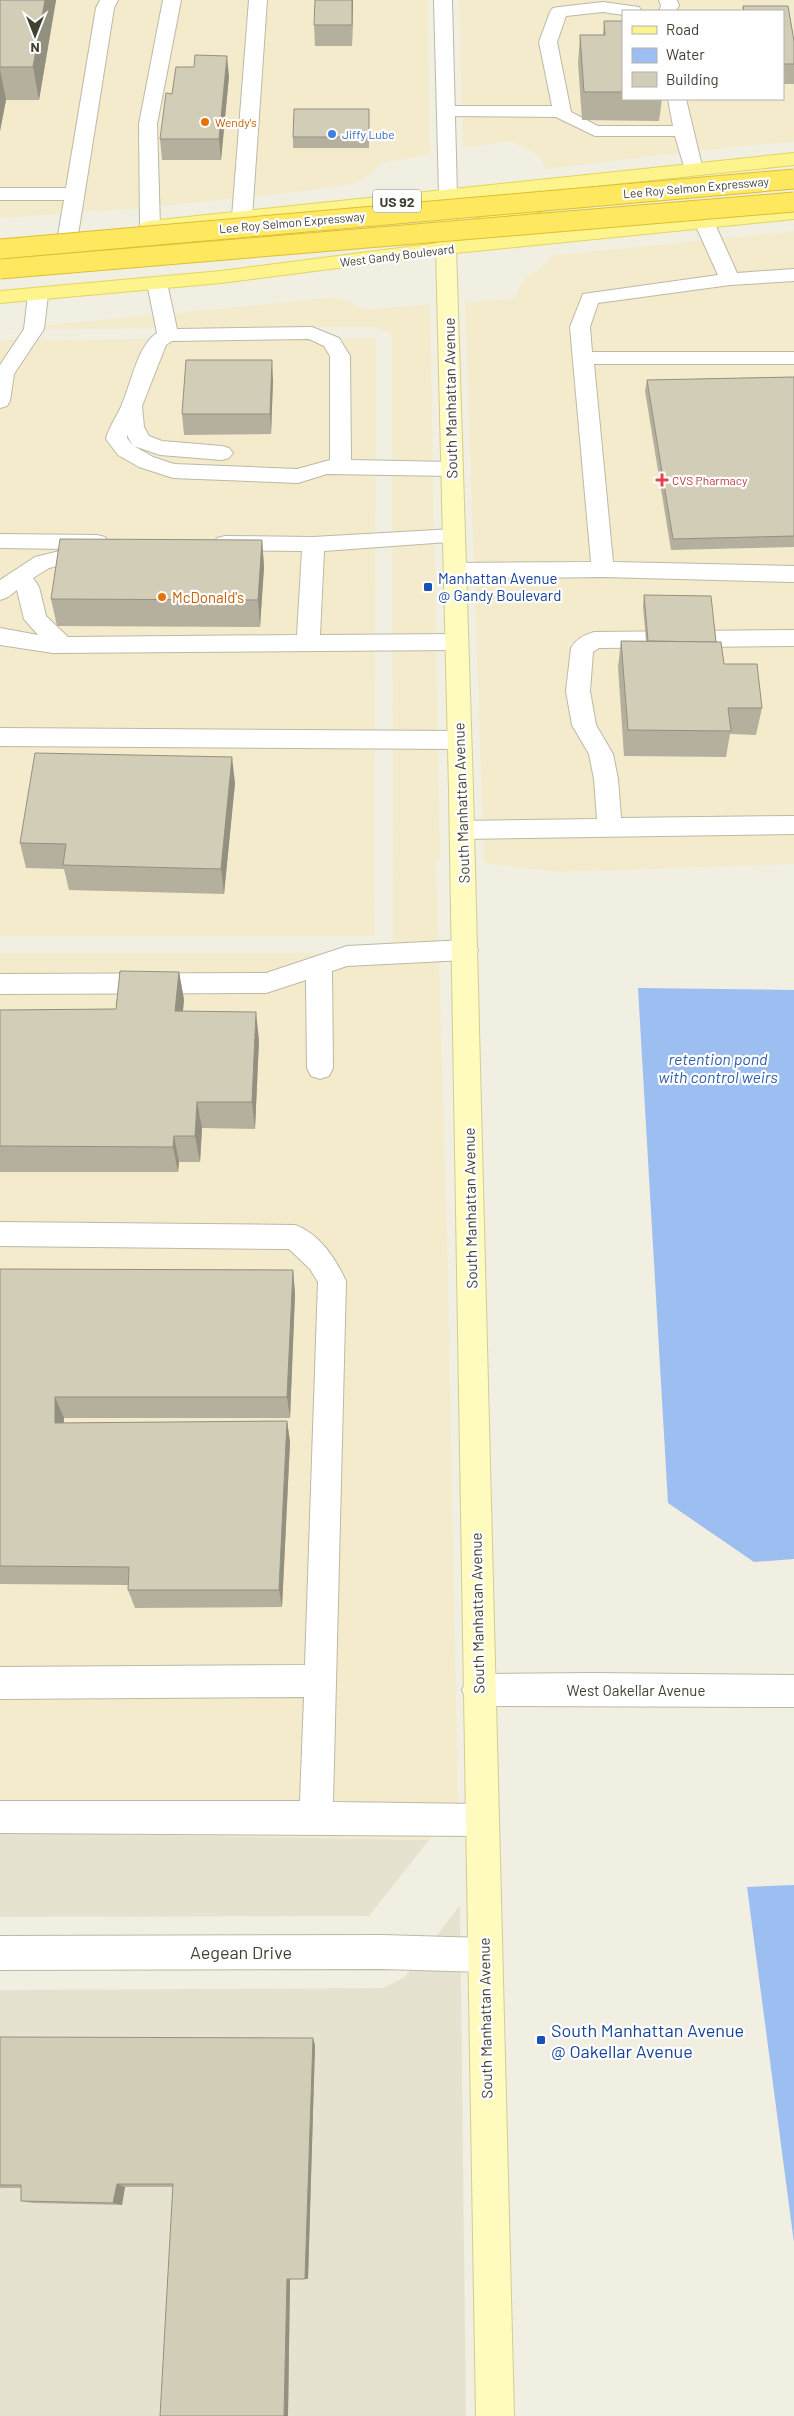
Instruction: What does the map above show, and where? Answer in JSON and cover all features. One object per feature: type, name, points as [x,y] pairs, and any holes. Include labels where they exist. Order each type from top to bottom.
[{"type":"highway","name":"Lee Roy Selmon Expressway","points":[[0,249],[794,179]]},
{"type":"highway","name":"Lee Roy Selmon Expressway","points":[[0,269],[794,202]]},
{"type":"main road","name":"US 92","points":[[0,241],[794,159]]},
{"type":"main road","points":[[446,248],[484,223],[521,210],[560,202],[794,175]]},
{"type":"main road","name":"South Manhattan Avenue","points":[[448,196],[446,248],[465,950],[480,1820],[495,2416]]},
{"type":"main road","points":[[0,280],[333,248],[375,240],[415,223],[448,196]]},
{"type":"main road","name":"West Gandy Boulevard","points":[[0,297],[157,283],[446,248],[794,213]]},
{"type":"street","points":[[68,235],[104,8],[109,0]]},
{"type":"street","points":[[150,227],[148,124],[172,0]]},
{"type":"street","points":[[242,217],[258,0]]},
{"type":"street","name":"South Manhattan Avenue","points":[[443,0],[448,196]]},
{"type":"street","points":[[625,10],[603,7],[559,12],[548,42],[563,115],[581,126],[595,131],[683,131]]},
{"type":"street","points":[[677,100],[683,131],[694,170]]},
{"type":"street","points":[[446,111],[562,112]]},
{"type":"street","points":[[0,194],[74,194]]},
{"type":"street","points":[[704,222],[730,278]]},
{"type":"street","points":[[603,569],[580,328],[590,298],[730,278],[794,275]]},
{"type":"street","points":[[157,283],[168,335]]},
{"type":"street","points":[[0,396],[4,374],[34,329],[38,294]]},
{"type":"street","points":[[333,468],[340,356],[332,342],[312,333],[168,335],[158,341],[132,406],[118,430],[116,440],[125,450],[146,462],[173,471],[298,476],[333,468],[452,469]]},
{"type":"street","points":[[583,358],[794,358]]},
{"type":"street","points":[[132,406],[134,427],[141,441],[160,448],[222,453]]},
{"type":"street","points":[[302,457],[333,468]]},
{"type":"street","points":[[204,543],[313,544],[454,536]]},
{"type":"street","points":[[0,541],[115,544],[44,562],[18,577],[0,592]]},
{"type":"street","points":[[308,643],[313,544]]},
{"type":"street","points":[[455,571],[603,569],[794,574]]},
{"type":"street","points":[[18,577],[28,587],[34,618],[63,645]]},
{"type":"street","points":[[0,615],[31,642]]},
{"type":"street","points":[[4,637],[63,645],[457,642]]},
{"type":"street","points":[[610,827],[606,779],[601,754],[584,725],[578,691],[582,648],[594,640],[794,638]]},
{"type":"street","points":[[0,737],[459,740]]},
{"type":"street","points":[[462,830],[794,825]]},
{"type":"street","points":[[0,984],[266,982],[347,956],[465,950]]},
{"type":"street","points":[[319,965],[320,1068]]},
{"type":"street","points":[[0,1234],[295,1237],[320,1260],[332,1281],[316,1818]]},
{"type":"street","points":[[0,1683],[321,1681]]},
{"type":"street","name":"West Oakellar Avenue","points":[[478,1690],[794,1691]]},
{"type":"street","points":[[0,1817],[480,1820]]},
{"type":"street","name":"Aegean Drive","points":[[0,1953],[383,1952],[483,1955]]},
{"type":"shaded area","points":[[0,0],[428,0],[430,154],[382,163],[368,177],[356,183],[313,190],[142,208],[0,218]]},
{"type":"shaded area","points":[[459,0],[794,0],[794,142],[740,146],[544,169],[540,156],[511,141],[463,148]]},
{"type":"shaded area","points":[[794,231],[794,864],[561,872],[484,863],[465,303],[515,298],[523,280],[546,264],[550,256]]},
{"type":"shaded area","points":[[331,298],[344,300],[364,309],[430,305],[440,859],[436,859],[447,1233],[458,1802],[429,1840],[0,1832],[0,953],[373,953],[390,946],[393,936],[392,338],[389,332],[376,327],[6,329]]},
{"type":"shaded area","points":[[376,338],[374,936],[0,936],[0,340]]},
{"type":"shaded area","points":[[0,1832],[429,1840],[369,1916],[0,1917]]},
{"type":"shaded area","points":[[460,1905],[466,2416],[0,2416],[0,1990],[383,1988],[405,1977]]},
{"type":"water","name":"retention pond with control weirs","points":[[638,988],[794,990],[794,1559],[754,1562],[668,1503]]},
{"type":"water","points":[[794,1885],[794,2243],[747,1887]]},
{"type":"building","points":[[0,0],[45,0],[33,67],[0,67]]},
{"type":"building","points":[[315,0],[352,0],[352,25],[314,25]]},
{"type":"building","points":[[743,6],[788,6],[794,41],[794,64],[784,64],[784,10],[744,10]]},
{"type":"building","points":[[604,21],[622,21],[622,92],[584,92],[580,35],[605,35]]},
{"type":"building","points":[[195,55],[227,56],[219,139],[160,139],[166,93],[172,94],[176,67],[194,67]]},
{"type":"building","points":[[294,109],[369,109],[369,137],[293,137]]},
{"type":"building","points":[[186,360],[272,360],[270,414],[182,414]]},
{"type":"building","name":"CVS Pharmacy","points":[[794,377],[794,536],[673,539],[647,380]]},
{"type":"building","points":[[60,539],[262,540],[258,600],[51,599]]},
{"type":"building","points":[[644,595],[711,596],[716,642],[648,641]]},
{"type":"building","points":[[621,641],[721,642],[724,664],[757,664],[762,708],[728,708],[731,731],[628,730]]},
{"type":"building","points":[[35,753],[232,757],[221,869],[63,865],[66,844],[20,843]]},
{"type":"building","points":[[120,971],[179,972],[175,1011],[256,1012],[252,1102],[197,1102],[195,1136],[174,1136],[173,1147],[0,1146],[0,1010],[116,1009]]},
{"type":"building","points":[[0,1269],[293,1270],[287,1397],[55,1397],[55,1423],[287,1421],[279,1590],[128,1590],[129,1567],[0,1566]]},
{"type":"building","points":[[0,2037],[313,2038],[305,2279],[287,2279],[284,2416],[160,2416],[173,2184],[117,2184],[113,2203],[21,2201],[21,2185],[0,2185]]},
{"type":"place","name":"Wendy's","points":[[205,122]]},
{"type":"place","name":"Jiffy Lube","points":[[332,134]]},
{"type":"place","name":"CVS Pharmacy","points":[[662,480]]},
{"type":"place","name":"Manhattan Avenue @ Gandy Boulevard","points":[[428,587]]},
{"type":"place","name":"McDonald's","points":[[162,597]]},
{"type":"place","name":"South Manhattan Avenue @ Oakellar Avenue","points":[[541,2040]]}]
